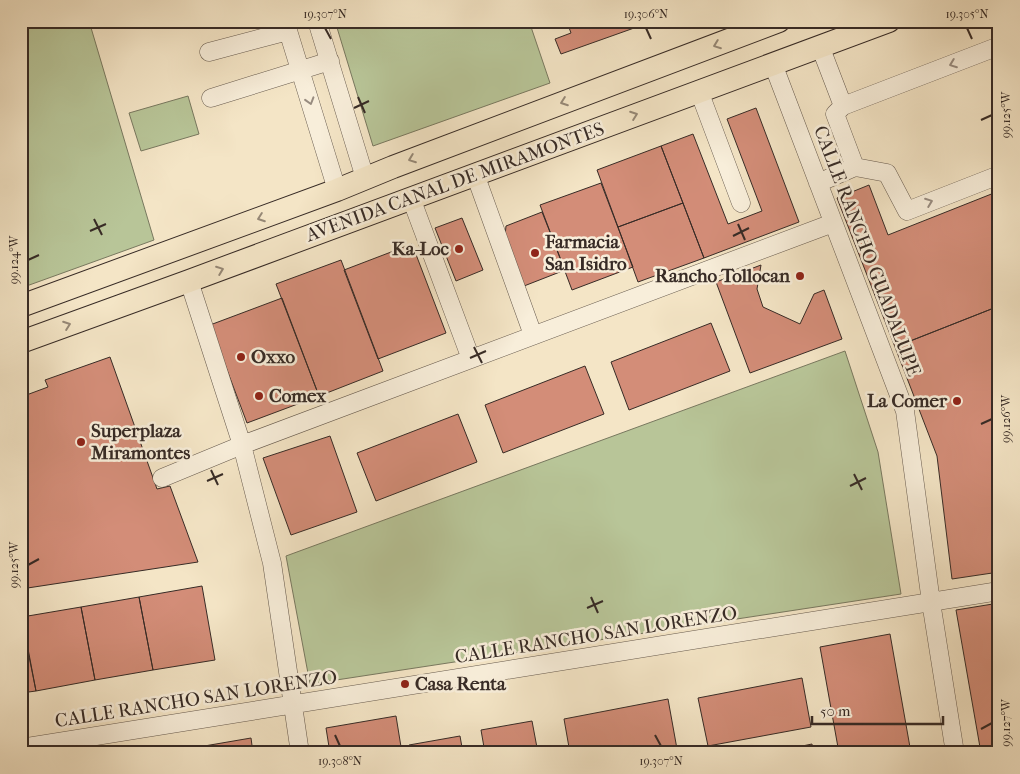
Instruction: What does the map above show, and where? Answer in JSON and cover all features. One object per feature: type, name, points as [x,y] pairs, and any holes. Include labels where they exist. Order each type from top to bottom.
[{"type":"main road","name":"AVENIDA CANAL DE MIRAMONTES","points":[[21,306],[337,190],[778,21]]},
{"type":"main road","name":"AVENIDA CANAL DE MIRAMONTES","points":[[21,342],[889,21]]},
{"type":"street","points":[[317,21],[365,178]]},
{"type":"street","points":[[209,52],[287,26],[337,190]]},
{"type":"street","points":[[820,46],[843,106]]},
{"type":"street","points":[[855,167],[845,145],[835,114],[843,106],[999,46]]},
{"type":"street","points":[[211,98],[330,61]]},
{"type":"street","name":"CALLE RANCHO GUADALUPE","points":[[773,64],[905,411],[931,602],[955,753]]},
{"type":"street","points":[[699,91],[741,203]]},
{"type":"street","points":[[818,183],[855,167],[888,172],[907,211],[999,175]]},
{"type":"street","points":[[475,174],[533,336]]},
{"type":"street","points":[[412,198],[471,359]]},
{"type":"street","points":[[162,478],[242,445],[833,223]]},
{"type":"street","points":[[190,281],[242,445],[272,563],[300,753]]},
{"type":"street","name":"CALLE RANCHO SAN LORENZO","points":[[21,748],[999,592]]},
{"type":"green space","points":[[21,21],[89,21],[154,240],[21,288]]},
{"type":"green space","points":[[335,21],[529,21],[550,83],[373,146]]},
{"type":"green space","points":[[188,96],[199,134],[141,151],[129,113]]},
{"type":"green space","points":[[845,351],[878,452],[901,594],[310,684],[286,556]]},
{"type":"building","points":[[548,21],[585,21],[587,27],[603,21],[651,22],[561,54],[555,39],[571,33],[567,22],[550,27]]},
{"type":"building","points":[[756,108],[799,222],[704,258],[661,146],[693,134],[728,224],[762,211],[727,119]]},
{"type":"building","points":[[661,146],[683,203],[618,227],[597,170]]},
{"type":"building","points":[[601,183],[633,267],[572,290],[540,205]]},
{"type":"building","points":[[869,185],[888,235],[999,191],[999,306],[895,347],[837,198]]},
{"type":"building","points":[[683,203],[704,258],[638,282],[618,227]]},
{"type":"building","name":"Farmacia San Isidro","points":[[542,212],[565,270],[524,286],[505,236],[506,226]]},
{"type":"building","name":"Ka-Loc","points":[[462,218],[483,270],[456,281],[435,228]]},
{"type":"building","points":[[412,244],[446,333],[378,359],[344,270]]},
{"type":"building","points":[[341,260],[383,371],[319,396],[276,284]]},
{"type":"building","points":[[761,265],[757,289],[763,307],[800,324],[814,294],[824,290],[842,339],[750,373],[716,282]]},
{"type":"building","points":[[282,298],[319,396],[247,423],[210,325]]},
{"type":"building","name":"La Comer","points":[[999,306],[999,572],[952,579],[937,456],[895,347]]},
{"type":"building","points":[[711,323],[730,371],[629,410],[611,362]]},
{"type":"building","name":"Superplaza Miramontes","points":[[110,357],[157,489],[170,486],[198,562],[21,589],[21,397],[48,387],[45,380]]},
{"type":"building","points":[[585,366],[604,414],[503,453],[485,405]]},
{"type":"building","points":[[458,414],[477,462],[376,501],[357,453]]},
{"type":"building","points":[[330,436],[357,512],[291,535],[263,458]]},
{"type":"building","points":[[202,586],[215,660],[153,670],[139,597]]},
{"type":"building","points":[[139,597],[153,670],[95,680],[81,607]]},
{"type":"building","points":[[999,603],[999,753],[981,753],[956,610]]},
{"type":"building","points":[[81,607],[95,680],[36,691],[22,617]]},
{"type":"building","points":[[21,617],[36,691],[21,693]]},
{"type":"building","points":[[890,634],[911,753],[839,753],[820,647]]},
{"type":"building","points":[[802,678],[811,727],[708,746],[698,698]]},
{"type":"building","points":[[668,699],[677,749],[654,753],[570,753],[564,719]]},
{"type":"building","points":[[396,716],[402,753],[330,753],[326,728]]},
{"type":"building","points":[[532,721],[538,753],[485,753],[481,730]]},
{"type":"building","points":[[460,736],[463,753],[410,753],[409,745]]},
{"type":"building","points":[[251,738],[253,753],[181,753],[181,750]]},
{"type":"building","points":[[812,744],[813,753],[768,753]]},
{"type":"place","name":"Ka-Loc","points":[[459,249]]},
{"type":"place","name":"Farmacia San Isidro","points":[[535,253]]},
{"type":"place","name":"Rancho Tollocan","points":[[800,276]]},
{"type":"place","name":"Oxxo","points":[[241,357]]},
{"type":"place","name":"Comex","points":[[259,396]]},
{"type":"place","name":"La Comer","points":[[957,401]]},
{"type":"place","name":"Superplaza Miramontes","points":[[81,442]]},
{"type":"place","name":"Casa Renta","points":[[405,684]]}]
